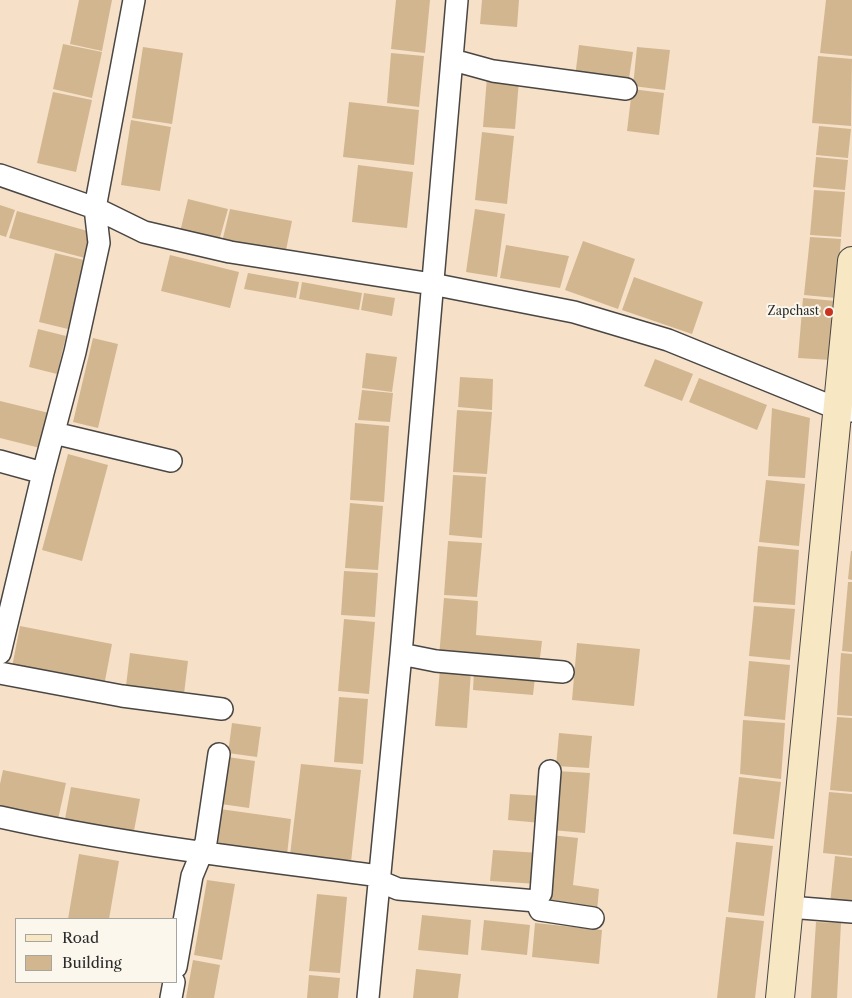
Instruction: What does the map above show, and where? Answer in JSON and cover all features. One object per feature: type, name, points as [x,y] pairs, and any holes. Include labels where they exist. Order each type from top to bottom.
[{"type":"main road","points":[[780,998],[845,410],[852,261]]},
{"type":"street","points":[[0,653],[43,473],[75,352],[99,243],[95,208],[134,0]]},
{"type":"street","points":[[368,998],[401,654],[457,0]]},
{"type":"street","points":[[453,60],[493,71],[626,89]]},
{"type":"street","points":[[0,175],[95,208],[144,232],[230,252],[432,284],[574,312],[668,340],[845,410]]},
{"type":"street","points":[[54,433],[171,461]]},
{"type":"street","points":[[0,462],[43,473]]},
{"type":"street","points":[[401,654],[436,661],[563,672]]},
{"type":"street","points":[[0,672],[122,696],[222,709]]},
{"type":"street","points":[[178,956],[192,876],[206,842],[219,754]]},
{"type":"street","points":[[536,901],[541,893],[550,771]]},
{"type":"street","points":[[0,817],[60,830],[380,878],[398,889],[536,901]]},
{"type":"street","points":[[536,901],[540,910],[593,918]]},
{"type":"street","points":[[789,907],[852,912]]},
{"type":"street","points":[[171,998],[174,983]]},
{"type":"building","points":[[79,0],[112,0],[102,51],[70,44]]},
{"type":"building","points":[[396,0],[430,0],[425,53],[391,49]]},
{"type":"building","points":[[482,0],[519,0],[517,27],[480,24]]},
{"type":"building","points":[[826,0],[852,0],[852,56],[820,53]]},
{"type":"building","points":[[63,44],[102,52],[92,98],[53,89]]},
{"type":"building","points":[[579,45],[633,52],[628,85],[575,77]]},
{"type":"building","points":[[143,47],[183,53],[172,124],[132,118]]},
{"type":"building","points":[[637,47],[670,50],[665,90],[633,86]]},
{"type":"building","points":[[391,53],[424,56],[419,107],[387,103]]},
{"type":"building","points":[[818,56],[852,59],[851,126],[812,123]]},
{"type":"building","points":[[487,77],[519,80],[515,129],[483,127]]},
{"type":"building","points":[[632,89],[664,93],[659,135],[627,131]]},
{"type":"building","points":[[53,92],[92,100],[76,172],[37,163]]},
{"type":"building","points":[[349,102],[419,110],[414,165],[343,157]]},
{"type":"building","points":[[131,120],[171,127],[160,191],[121,185]]},
{"type":"building","points":[[819,126],[851,129],[848,158],[816,155]]},
{"type":"building","points":[[482,132],[514,136],[507,204],[475,200]]},
{"type":"building","points":[[816,157],[848,160],[845,190],[813,187]]},
{"type":"building","points":[[358,165],[413,172],[407,228],[352,222]]},
{"type":"building","points":[[814,190],[845,192],[841,237],[810,235]]},
{"type":"building","points":[[188,199],[228,209],[219,241],[180,232]]},
{"type":"building","points":[[0,205],[15,210],[6,237],[0,235]]},
{"type":"building","points":[[230,209],[292,221],[285,255],[222,242]]},
{"type":"building","points":[[475,209],[505,214],[497,277],[466,272]]},
{"type":"building","points":[[17,211],[91,232],[85,258],[9,238]]},
{"type":"building","points":[[810,237],[841,239],[836,298],[804,295]]},
{"type":"building","points":[[583,241],[635,259],[618,309],[565,290]]},
{"type":"building","points":[[506,245],[569,256],[560,288],[500,278]]},
{"type":"building","points":[[55,253],[84,260],[68,329],[39,322]]},
{"type":"building","points":[[170,255],[239,272],[230,308],[161,291]]},
{"type":"building","points":[[248,273],[299,282],[296,298],[244,289]]},
{"type":"building","points":[[634,277],[703,302],[692,334],[622,310]]},
{"type":"building","points":[[302,282],[362,293],[359,310],[299,299]]},
{"type":"building","points":[[364,293],[395,298],[392,316],[361,310]]},
{"type":"building","points":[[803,298],[836,301],[831,360],[798,358]]},
{"type":"building","points":[[38,329],[66,336],[57,374],[29,367]]},
{"type":"building","points":[[93,338],[118,344],[98,428],[73,422]]},
{"type":"building","points":[[366,353],[397,357],[392,392],[362,388]]},
{"type":"building","points":[[655,359],[693,374],[682,401],[644,386]]},
{"type":"building","points":[[460,377],[493,379],[492,410],[458,407]]},
{"type":"building","points":[[699,378],[767,405],[757,430],[689,402]]},
{"type":"building","points":[[362,390],[393,393],[390,422],[358,420]]},
{"type":"building","points":[[0,401],[49,413],[40,448],[0,438]]},
{"type":"building","points":[[772,408],[810,418],[805,478],[768,476]]},
{"type":"building","points":[[457,410],[492,412],[487,474],[453,472]]},
{"type":"building","points":[[355,423],[389,426],[384,502],[350,500]]},
{"type":"building","points":[[68,454],[108,465],[82,561],[42,550]]},
{"type":"building","points":[[453,475],[486,477],[482,538],[449,535]]},
{"type":"building","points":[[766,480],[805,484],[799,546],[759,542]]},
{"type":"building","points":[[350,503],[383,506],[378,570],[345,568]]},
{"type":"building","points":[[448,541],[482,543],[477,597],[444,595]]},
{"type":"building","points":[[758,546],[799,550],[795,605],[753,602]]},
{"type":"building","points":[[852,551],[852,580],[848,579]]},
{"type":"building","points":[[344,571],[378,573],[375,617],[341,615]]},
{"type":"building","points":[[848,582],[852,582],[852,652],[842,651]]},
{"type":"building","points":[[444,598],[478,601],[476,635],[542,641],[539,666],[439,657]]},
{"type":"building","points":[[754,606],[795,609],[790,660],[749,656]]},
{"type":"building","points":[[344,619],[375,622],[369,694],[338,691]]},
{"type":"building","points":[[20,626],[112,644],[104,686],[12,667]]},
{"type":"building","points":[[577,643],[640,649],[634,706],[572,700]]},
{"type":"building","points":[[130,653],[188,661],[184,694],[126,686]]},
{"type":"building","points":[[841,653],[852,654],[852,716],[837,715]]},
{"type":"building","points":[[749,661],[790,665],[785,720],[744,716]]},
{"type":"building","points":[[440,669],[471,671],[467,728],[435,726]]},
{"type":"building","points":[[474,671],[535,677],[533,695],[473,690]]},
{"type":"building","points":[[339,697],[368,699],[363,764],[334,762]]},
{"type":"building","points":[[837,717],[852,718],[852,792],[830,790]]},
{"type":"building","points":[[743,720],[785,723],[781,779],[740,774]]},
{"type":"building","points":[[232,723],[261,727],[257,757],[228,753]]},
{"type":"building","points":[[559,733],[592,736],[589,768],[556,766]]},
{"type":"building","points":[[228,757],[255,761],[249,808],[221,804]]},
{"type":"building","points":[[301,764],[361,770],[351,862],[290,855]]},
{"type":"building","points":[[3,770],[66,783],[57,824],[0,811],[0,784]]},
{"type":"building","points":[[557,771],[590,773],[585,833],[552,830]]},
{"type":"building","points":[[739,777],[781,782],[774,839],[733,834]]},
{"type":"building","points":[[71,787],[140,799],[133,836],[64,824]]},
{"type":"building","points":[[829,792],[852,794],[852,856],[823,853]]},
{"type":"building","points":[[510,794],[543,796],[541,823],[508,820]]},
{"type":"building","points":[[220,809],[291,819],[287,855],[215,846]]},
{"type":"building","points":[[551,835],[578,838],[573,885],[599,889],[597,911],[545,906]]},
{"type":"building","points":[[736,842],[773,846],[764,916],[728,912]]},
{"type":"building","points":[[493,850],[540,853],[538,884],[490,881]]},
{"type":"building","points":[[79,854],[119,861],[109,918],[68,918]]},
{"type":"building","points":[[835,856],[852,858],[852,906],[830,904]]},
{"type":"building","points":[[207,880],[235,884],[222,960],[194,955]]},
{"type":"building","points":[[317,894],[347,897],[340,973],[309,971]]},
{"type":"building","points":[[422,915],[471,920],[468,955],[418,950]]},
{"type":"building","points":[[726,917],[764,921],[755,998],[717,998]]},
{"type":"building","points":[[484,920],[530,925],[527,955],[481,950]]},
{"type":"building","points":[[816,922],[841,923],[837,998],[811,998]]},
{"type":"building","points":[[535,923],[602,930],[599,964],[532,957]]},
{"type":"building","points":[[193,960],[220,965],[214,998],[186,998]]},
{"type":"building","points":[[416,969],[461,974],[458,998],[413,998]]},
{"type":"building","points":[[309,975],[340,978],[338,998],[307,998]]},
{"type":"place","name":"Zapchast","points":[[829,312]]}]
